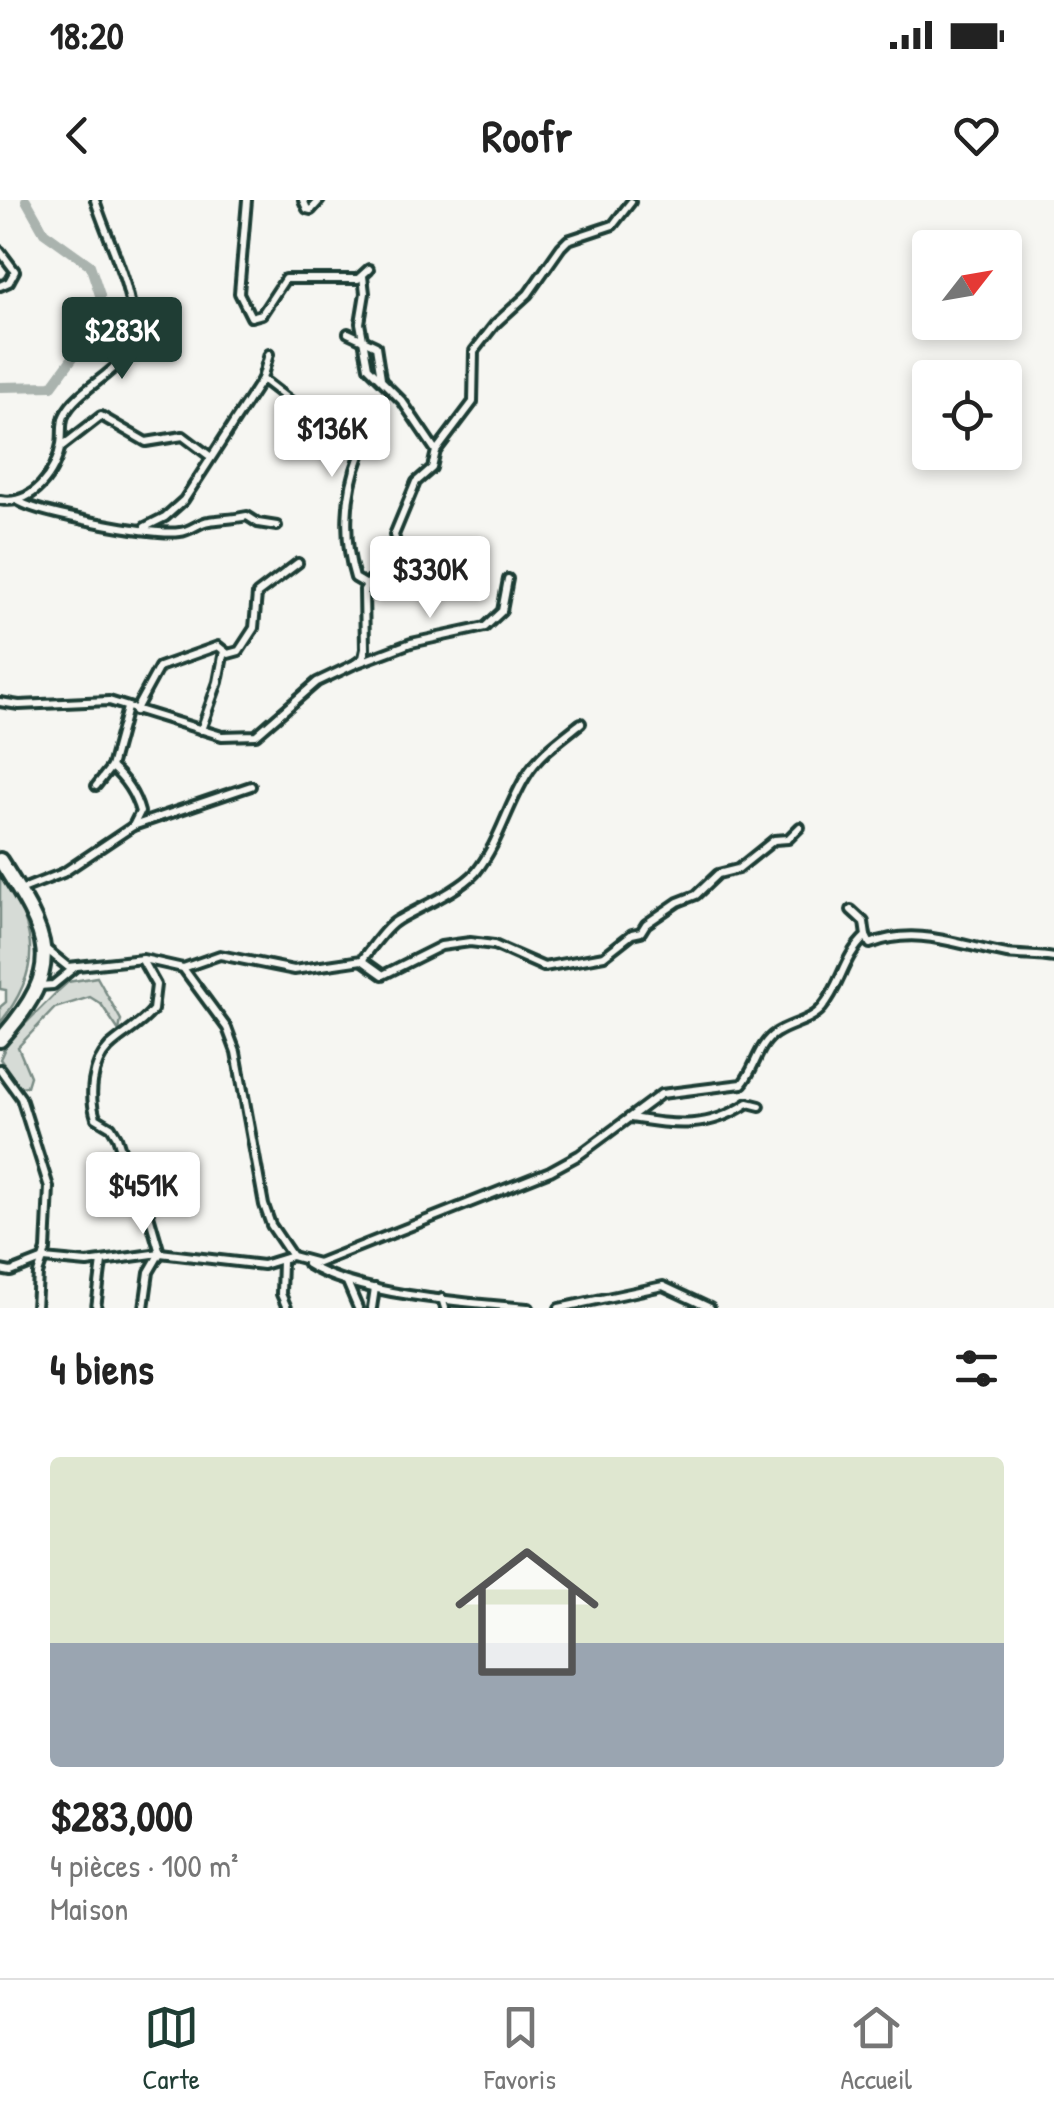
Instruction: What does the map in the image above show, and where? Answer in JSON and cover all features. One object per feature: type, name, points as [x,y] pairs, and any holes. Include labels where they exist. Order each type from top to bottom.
[{"type":"highway","points":[[0,860],[35,918],[44,946],[39,986],[0,1040]]},
{"type":"street","points":[[19,501],[42,484],[60,448],[63,416],[80,394],[126,356],[133,333],[129,289],[112,254],[96,200]]},
{"type":"street","points":[[247,200],[238,292],[251,317],[262,314],[285,279],[363,276],[369,269]]},
{"type":"street","points":[[303,200],[307,210],[312,210],[320,200]]},
{"type":"street","points":[[355,664],[363,658],[365,649],[367,585],[396,543],[394,535],[416,482],[432,468],[436,451],[473,402],[474,351],[495,324],[528,294],[568,240],[612,225],[631,202]]},
{"type":"street","points":[[0,251],[15,271],[9,282],[0,286]]},
{"type":"street","points":[[363,276],[366,293],[361,336],[368,367],[410,412],[436,451]]},
{"type":"street","points":[[348,333],[361,336],[378,350],[381,379]]},
{"type":"street","points":[[144,528],[165,518],[184,500],[262,379],[268,354]]},
{"type":"street","points":[[262,379],[360,455],[348,488],[347,543],[356,578],[367,585]]},
{"type":"street","points":[[60,448],[100,416],[146,442],[183,436],[212,457]]},
{"type":"street","points":[[0,500],[19,501],[47,513],[120,528],[184,532],[206,521],[247,516],[258,523],[278,526]]},
{"type":"street","points":[[96,786],[110,767],[131,710],[159,667],[218,646],[228,654],[239,651],[254,628],[257,594],[298,563]]},
{"type":"street","points":[[0,702],[20,705],[93,700],[222,736],[256,736],[317,682],[411,644],[485,627],[502,610],[508,579]]},
{"type":"street","points":[[200,730],[224,650]]},
{"type":"street","points":[[44,946],[61,964],[75,967],[142,959],[183,968],[220,954],[294,970],[362,960],[396,920],[416,914],[465,883],[478,870],[510,816],[528,773],[541,756],[581,722]]},
{"type":"street","points":[[110,767],[121,776],[138,804],[140,812],[132,827]]},
{"type":"street","points":[[19,890],[63,872],[132,827],[251,786]]},
{"type":"street","points":[[362,960],[382,976],[421,954],[470,942],[494,945],[544,967],[604,956],[678,902],[696,895],[718,874],[738,869],[774,840],[788,838],[800,827]]},
{"type":"street","points":[[851,910],[864,922],[870,944],[891,936],[913,934],[1004,954],[1054,958]]},
{"type":"street","points":[[306,1263],[342,1257],[550,1171],[579,1155],[661,1094],[742,1084],[759,1051],[775,1033],[788,1029],[797,1020],[812,1017],[824,1006],[847,954],[866,936]]},
{"type":"street","points":[[142,959],[156,985],[153,1010],[108,1048],[92,1084],[91,1099],[96,1118],[112,1127],[117,1137],[135,1194],[146,1202],[160,1253],[149,1272],[144,1308]]},
{"type":"street","points":[[39,986],[53,985],[75,967]]},
{"type":"street","points":[[183,968],[227,1028],[236,1052],[264,1205],[271,1225],[292,1256],[347,1282],[530,1308]]},
{"type":"street","points":[[0,1068],[20,1098],[50,1187],[36,1308]]},
{"type":"street","points":[[628,1118],[682,1126],[726,1118],[748,1103],[760,1106]]},
{"type":"street","points":[[0,1270],[11,1272],[44,1259],[102,1262],[160,1253],[263,1265],[292,1256]]},
{"type":"street","points":[[96,1308],[102,1262]]},
{"type":"street","points":[[282,1262],[282,1294],[287,1308]]},
{"type":"street","points":[[347,1282],[358,1308]]},
{"type":"street","points":[[559,1308],[602,1304],[662,1286],[710,1308]]},
{"type":"street","points":[[372,1308],[376,1288]]},
{"type":"street","points":[[442,1298],[445,1308]]},
{"type":"shaded area","points":[[5,877],[24,916],[30,952],[23,986],[0,1023],[0,1007],[6,1002],[6,990],[0,989],[0,879]]},
{"type":"shaded area","points":[[97,977],[121,1020],[119,1031],[101,1004],[90,997],[55,1008],[18,1047],[30,1076],[27,1086],[20,1087],[0,1059],[8,1041],[68,982]]},
{"type":"waterway","points":[[0,387],[52,386],[101,319],[100,295],[90,265],[44,232],[26,200]]}]
